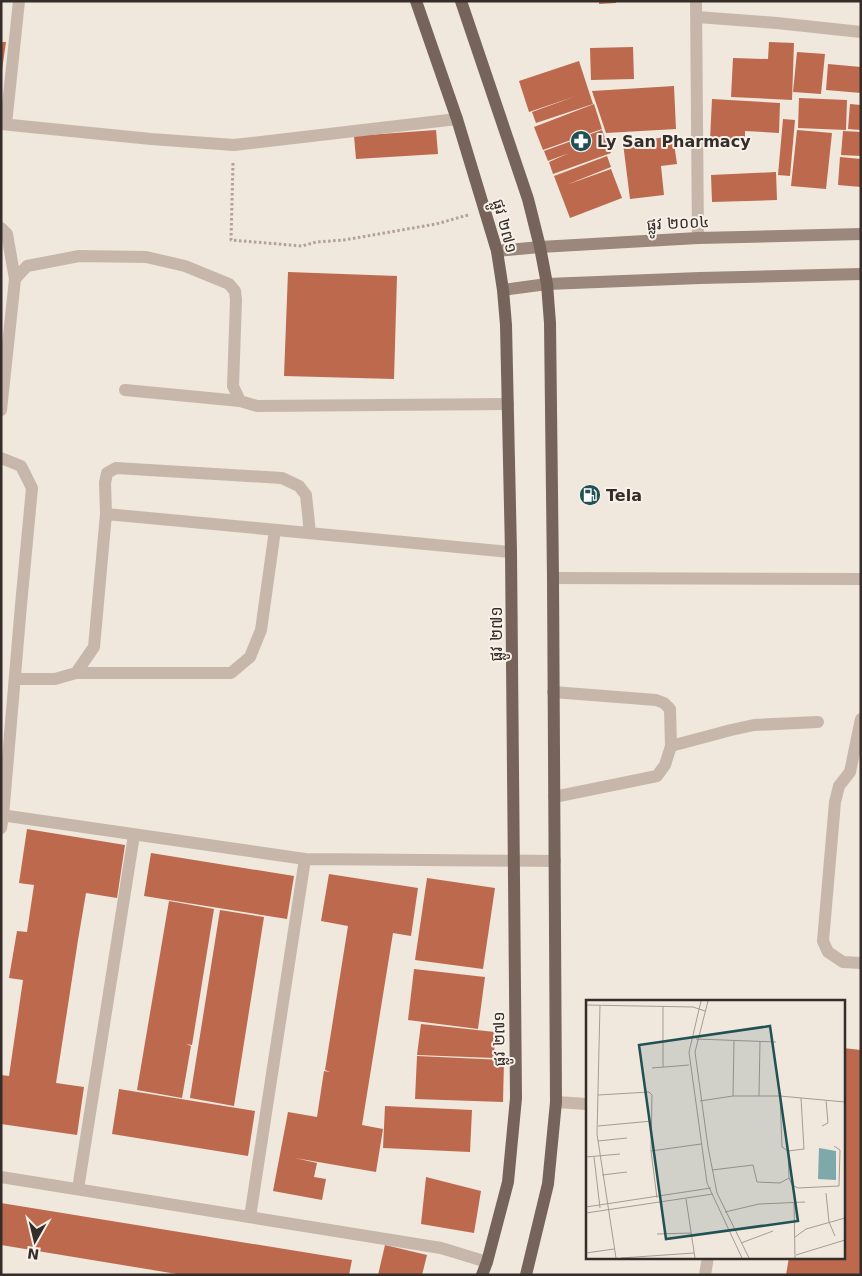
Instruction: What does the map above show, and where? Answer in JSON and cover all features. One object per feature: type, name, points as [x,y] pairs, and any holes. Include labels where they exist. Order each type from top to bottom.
[{"type":"main road","name":"ផ្លូវ ២៧១","points":[[416,1],[457,119],[497,251],[506,325],[511,552],[516,1098],[508,1182],[482,1275]]},
{"type":"main road","name":"ផ្លូវ ២៧១","points":[[460,1],[528,199],[547,284],[550,323],[556,1102],[548,1184],[526,1275]]},
{"type":"main road","name":"ផ្លូវ ២០០៤","points":[[497,251],[540,246],[698,238],[861,234]]},
{"type":"main road","points":[[503,290],[547,284],[861,274]]},
{"type":"street","points":[[19,1],[4,124],[234,144],[457,119]]},
{"type":"street","points":[[696,1],[698,238]]},
{"type":"street","points":[[696,17],[861,32]]},
{"type":"street","points":[[1,228],[7,234],[15,279],[1,410]]},
{"type":"street","points":[[15,279],[27,266],[79,256],[146,257],[185,266],[228,284],[235,291],[236,300],[233,386],[240,401]]},
{"type":"street","points":[[125,390],[240,401],[257,406],[508,404]]},
{"type":"street","points":[[1,458],[21,466],[32,488],[2,820],[134,834],[304,859],[554,861]]},
{"type":"street","points":[[76,673],[94,647],[106,514],[104,483],[107,473],[116,468],[282,478],[300,486],[306,495],[310,533]]},
{"type":"street","points":[[106,514],[511,552]]},
{"type":"street","points":[[15,679],[55,679],[76,673],[230,673],[250,657],[261,630],[275,530]]},
{"type":"street","points":[[553,578],[861,579]]},
{"type":"street","points":[[553,692],[664,702],[670,709],[671,746],[665,765],[657,776],[554,797]]},
{"type":"street","points":[[861,719],[855,772],[839,786],[835,802],[822,941],[828,952],[843,962],[861,963]]},
{"type":"street","points":[[671,746],[754,725],[818,722]]},
{"type":"street","points":[[78,1189],[134,834]]},
{"type":"street","points":[[250,1217],[304,859]]},
{"type":"street","points":[[556,1102],[586,1104]]},
{"type":"street","points":[[1,1177],[441,1248],[487,1262]]},
{"type":"street","points":[[705,1275],[708,1258]]},
{"type":"path","points":[[234,144],[231,240],[302,246],[316,242],[344,240],[436,224],[485,210]]},
{"type":"building","points":[[599,1],[616,1],[616,3],[599,4]]},
{"type":"building","points":[[1,42],[6,42],[2,70],[1,70]]},
{"type":"building","points":[[769,42],[794,43],[792,100],[731,97],[733,58],[768,59]]},
{"type":"building","points":[[633,47],[634,79],[591,80],[590,48]]},
{"type":"building","points":[[797,52],[825,54],[821,94],[793,92]]},
{"type":"building","points":[[579,61],[593,104],[536,123],[532,112],[576,96],[529,112],[519,81]]},
{"type":"building","points":[[828,64],[861,67],[861,93],[826,90]]},
{"type":"building","points":[[674,86],[676,129],[606,133],[592,91]]},
{"type":"building","points":[[799,98],[847,100],[846,130],[798,128]]},
{"type":"building","points":[[712,99],[780,103],[779,133],[745,131],[745,142],[710,140]]},
{"type":"building","points":[[594,104],[602,129],[543,150],[534,127]]},
{"type":"building","points":[[850,104],[861,105],[861,130],[848,129]]},
{"type":"building","points":[[783,119],[795,120],[790,176],[778,175]]},
{"type":"building","points":[[436,130],[438,154],[356,159],[354,136]]},
{"type":"building","points":[[602,130],[611,153],[553,174],[549,162],[569,153],[548,161],[544,151]]},
{"type":"building","points":[[797,130],[832,133],[826,189],[791,186]]},
{"type":"building","points":[[843,131],[861,132],[861,156],[841,155]]},
{"type":"building","points":[[673,136],[677,164],[661,166],[664,195],[630,199],[623,143]]},
{"type":"building","points":[[607,156],[611,167],[566,185],[611,169],[622,198],[570,218],[554,176]]},
{"type":"building","points":[[840,157],[861,159],[861,187],[838,185]]},
{"type":"building","points":[[776,172],[777,200],[712,202],[711,175]]},
{"type":"building","points":[[288,272],[397,276],[394,379],[284,376]]},
{"type":"building","points":[[27,829],[125,845],[117,898],[86,893],[78,940],[56,1083],[84,1087],[77,1135],[1,1124],[1,1075],[9,1076],[23,980],[9,978],[17,931],[27,932],[34,885],[19,883]]},
{"type":"building","points":[[151,853],[294,876],[287,919],[144,896]]},
{"type":"building","points":[[329,874],[418,888],[411,936],[393,933],[362,1125],[383,1129],[376,1172],[295,1158],[317,1163],[314,1177],[326,1179],[322,1200],[273,1191],[288,1112],[317,1117],[324,1071],[330,1072],[325,1070],[348,926],[321,921]]},
{"type":"building","points":[[427,878],[495,888],[483,969],[415,960]]},
{"type":"building","points":[[169,901],[214,909],[192,1045],[186,1044],[191,1046],[182,1098],[137,1090]]},
{"type":"building","points":[[220,910],[264,917],[234,1106],[190,1098]]},
{"type":"building","points":[[414,969],[485,977],[478,1029],[408,1020]]},
{"type":"building","points":[[421,1024],[495,1032],[494,1058],[417,1055]]},
{"type":"building","points":[[844,1048],[861,1050],[861,1275],[786,1275],[789,1258],[844,1258]]},
{"type":"building","points":[[417,1056],[504,1060],[503,1102],[415,1099]]},
{"type":"building","points":[[119,1089],[255,1111],[248,1156],[112,1134]]},
{"type":"building","points":[[385,1106],[472,1110],[470,1152],[383,1148]]},
{"type":"building","points":[[426,1177],[481,1191],[474,1233],[421,1224]]},
{"type":"building","points":[[1,1203],[352,1260],[349,1275],[183,1275],[1,1245]]},
{"type":"building","points":[[385,1245],[427,1255],[422,1275],[378,1275]]},
{"type":"place","name":"Ly San Pharmacy","points":[[581,141]]},
{"type":"place","name":"Tela","points":[[590,495]]}]
